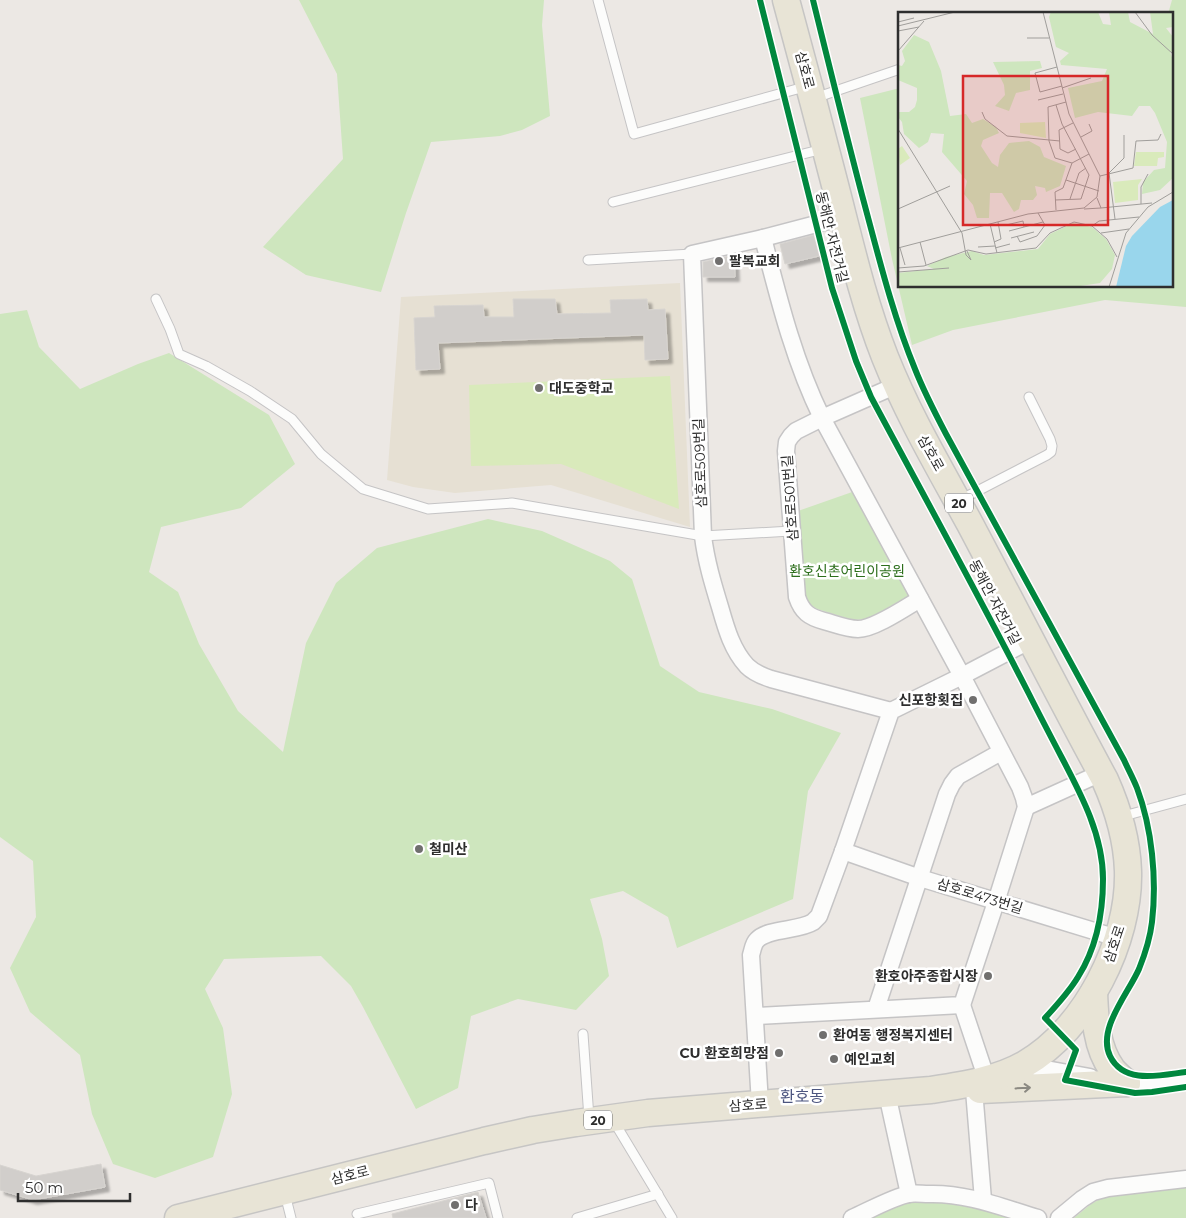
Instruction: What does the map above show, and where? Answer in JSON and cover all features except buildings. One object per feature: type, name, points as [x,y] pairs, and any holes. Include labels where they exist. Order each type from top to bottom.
[{"type":"main road","name":"삼호로","points":[[786,0],[858,273],[870,315],[885,356],[918,430],[1101,773],[1113,798],[1124,837],[1128,892],[1117,938],[1094,992],[1057,1040],[1043,1052],[1024,1065],[980,1085]]},
{"type":"main road","points":[[1094,992],[1096,1024],[1104,1057],[1113,1071],[1126,1083]]},
{"type":"main road","name":"삼호로","points":[[178,1218],[220,1213],[284,1191],[492,1139],[533,1130],[600,1120],[684,1110],[980,1085],[1126,1083]]},
{"type":"street","points":[[692,254],[843,217]]},
{"type":"street","points":[[763,238],[792,345],[810,394],[962,676],[1024,798],[1026,807],[1024,816],[962,1004],[980,1085],[983,1200]]},
{"type":"street","name":"삼호로509번길","points":[[692,254],[703,536],[710,574],[734,647],[749,668],[758,674],[891,711]]},
{"type":"street","name":"삼호로501번길","points":[[897,385],[796,431],[787,442],[786,450],[797,597],[800,606],[807,614],[816,619],[858,629],[877,623],[920,599]]},
{"type":"street","points":[[760,1104],[752,954],[754,945],[758,939],[766,934],[813,922],[819,916],[891,711],[1031,640]]},
{"type":"street","points":[[876,1009],[947,794],[958,776],[1001,752]]},
{"type":"street","points":[[1026,807],[1101,773]]},
{"type":"street","name":"삼호로473번길","points":[[843,850],[920,878],[1117,938]]},
{"type":"street","points":[[756,1016],[962,1004]]},
{"type":"street","points":[[1024,1065],[1126,1083],[1186,1079]]},
{"type":"street","points":[[887,1094],[909,1194]]},
{"type":"street","points":[[1059,1218],[1093,1192],[1108,1188],[1186,1179]]},
{"type":"street","points":[[852,1218],[909,1194],[941,1194],[983,1200],[1038,1218]]},
{"type":"lane","points":[[598,0],[634,134],[898,70]]},
{"type":"lane","points":[[613,202],[825,148]]},
{"type":"lane","points":[[588,260],[692,254]]},
{"type":"lane","points":[[156,299],[179,354],[206,366],[243,387],[292,420],[321,454],[362,489],[428,508],[512,503],[703,536],[792,531]]},
{"type":"lane","points":[[958,502],[1051,452],[1050,439],[1029,397]]},
{"type":"lane","points":[[1120,818],[1186,799]]},
{"type":"lane","points":[[583,1034],[600,1120],[658,1194],[672,1218]]},
{"type":"lane","points":[[357,1214],[489,1183],[498,1218]]},
{"type":"lane","points":[[284,1191],[291,1218]]},
{"type":"lane","points":[[577,1218],[658,1194]]},
{"type":"lane","points":[[606,1218],[612,1208]]},
{"type":"shaded area","name":"대도중학교","points":[[680,283],[690,527],[551,485],[455,493],[413,487],[387,480],[401,297]]},
{"type":"green space","points":[[299,0],[544,0],[542,25],[550,116],[522,130],[500,136],[431,142],[381,292],[306,275],[263,247],[343,159],[337,74]]},
{"type":"green space","points":[[1172,0],[1186,0],[1186,307],[1105,300],[953,330],[912,345],[899,288],[1174,288],[1174,12],[1169,12]]},
{"type":"green space","points":[[898,88],[898,285],[892,259],[860,98]]},
{"type":"green space","points":[[27,310],[39,347],[80,389],[169,353],[269,415],[295,464],[241,508],[161,527],[149,572],[178,592],[199,644],[238,711],[283,752],[306,643],[336,583],[377,548],[488,519],[542,531],[610,561],[632,579],[660,666],[699,692],[772,709],[841,733],[808,791],[793,899],[677,948],[668,917],[623,891],[590,899],[602,939],[609,976],[576,1010],[518,999],[471,1016],[458,1088],[416,1109],[351,986],[321,956],[224,959],[205,989],[223,1028],[232,1094],[213,1157],[155,1178],[113,1164],[92,1114],[80,1055],[30,1012],[10,968],[36,917],[33,861],[0,837],[0,314]]},
{"type":"green space","points":[[670,376],[679,509],[561,464],[471,466],[469,385]]},
{"type":"green space","name":"환호신촌어린이공원","points":[[855,491],[910,595],[868,619],[853,620],[817,609],[808,603],[804,594],[798,511]]},
{"type":"green space","points":[[1186,1186],[1186,1218],[1074,1218],[1091,1204],[1104,1197]]},
{"type":"green space","points":[[929,1200],[957,1203],[1012,1218],[870,1218],[903,1204]]},
{"type":"cycle path","name":"동해안 자전거길","points":[[760,0],[832,288],[856,361],[871,397],[1070,772],[1095,832],[1102,863],[1103,879],[1102,905],[1098,930],[1085,966],[1067,993],[1045,1018],[1076,1050],[1065,1080],[1135,1093],[1186,1087]]},
{"type":"cycle path","points":[[813,0],[849,146],[892,305],[918,378],[946,434],[1124,760],[1142,803],[1152,854],[1154,889],[1152,922],[1147,946],[1139,969],[1111,1023],[1107,1046],[1110,1056],[1116,1065],[1134,1075],[1155,1076],[1186,1072]]},
{"type":"place","name":"팔복교회","points":[[719,261]]},
{"type":"place","name":"대도중학교","points":[[539,388]]},
{"type":"place","name":"신포항횟집","points":[[973,700]]},
{"type":"place","name":"철미산","points":[[419,849]]},
{"type":"place","name":"환호아주종합시장","points":[[988,976]]},
{"type":"place","name":"환여동 행정복지센터","points":[[823,1035]]},
{"type":"place","name":"CU 환호희망점","points":[[779,1053]]},
{"type":"place","name":"예인교회","points":[[834,1059]]},
{"type":"place","name":"다","points":[[455,1205]]},
{"type":"district","name":"환호동","points":[[802,1096]]}]
